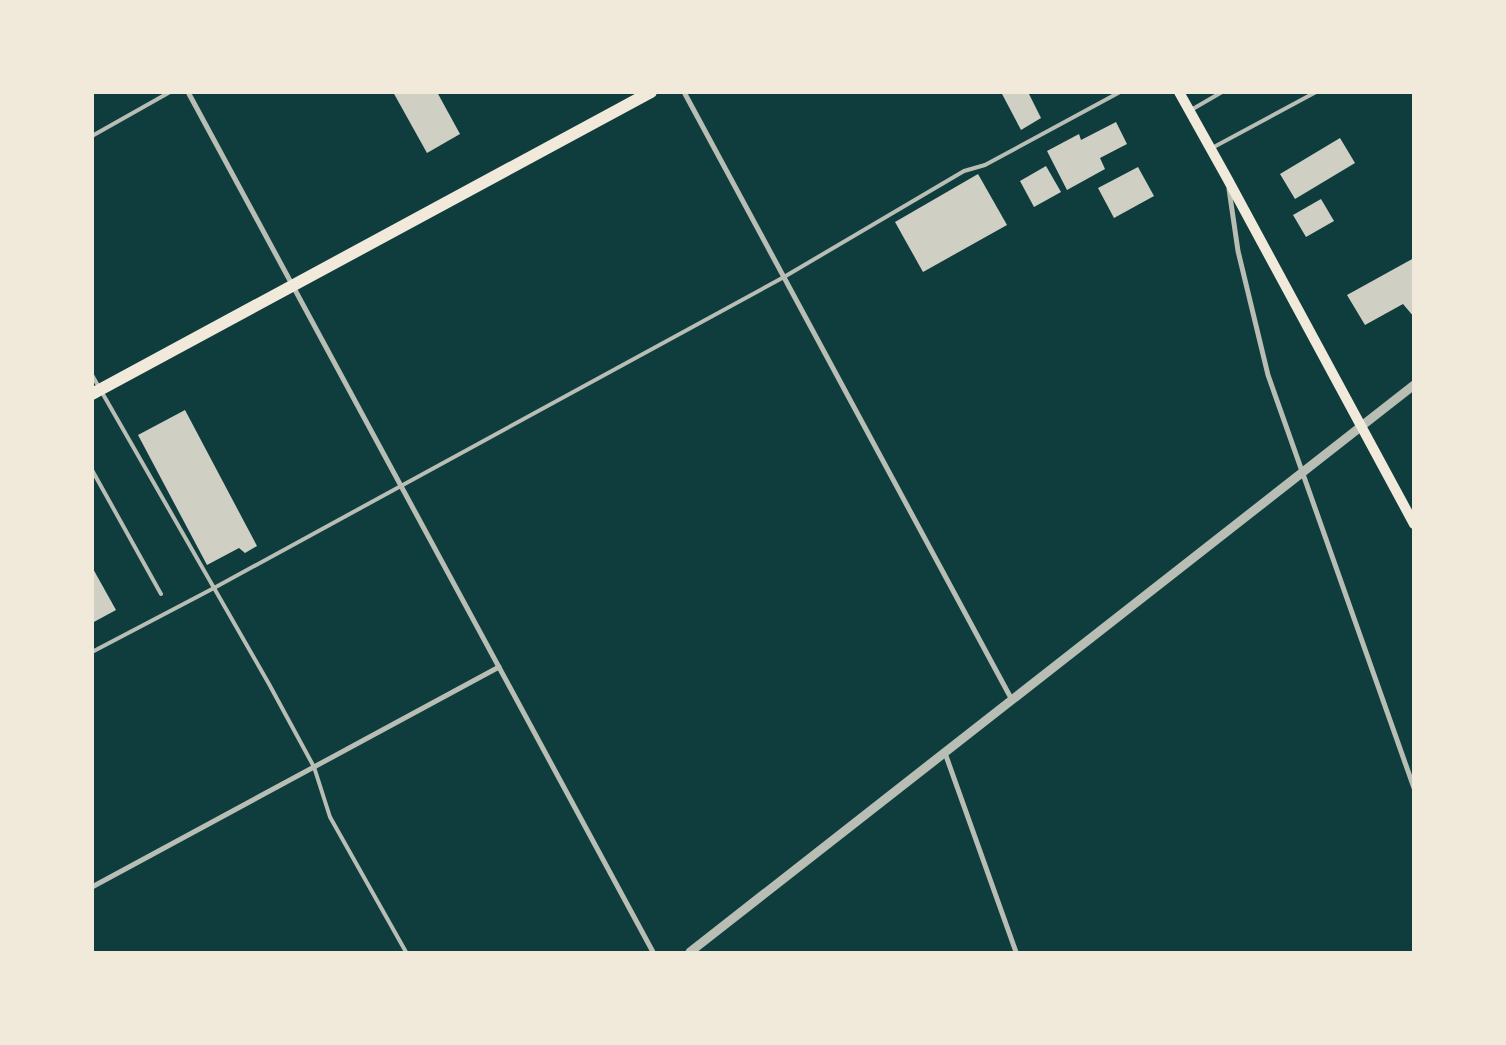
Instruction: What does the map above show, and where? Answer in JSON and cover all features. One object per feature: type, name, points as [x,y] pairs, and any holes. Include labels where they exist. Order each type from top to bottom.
[{"type":"main road","points":[[97,392],[651,92]]},
{"type":"main road","points":[[1179,92],[1414,524]]},
{"type":"street","points":[[188,92],[653,952]]},
{"type":"street","points":[[684,92],[1012,700]]},
{"type":"street","points":[[1227,178],[1238,251],[1268,376],[1414,788]]},
{"type":"street","points":[[690,952],[1414,385]]},
{"type":"street","points":[[92,887],[499,667]]},
{"type":"street","points":[[944,753],[1016,952]]},
{"type":"lane","points":[[92,136],[170,92]]},
{"type":"lane","points":[[92,652],[401,487],[784,277],[964,171],[985,165],[1120,92]]},
{"type":"lane","points":[[1189,111],[1222,92]]},
{"type":"lane","points":[[1211,149],[1314,93]]},
{"type":"lane","points":[[92,375],[97,392],[214,588],[314,767],[330,817],[406,952]]},
{"type":"lane","points":[[93,473],[160,594]]},
{"type":"building","points":[[393,92],[437,92],[460,134],[427,153]]},
{"type":"building","points":[[1001,92],[1028,92],[1041,118],[1021,130]]},
{"type":"building","points":[[1116,122],[1127,144],[1100,158],[1105,169],[1067,190],[1047,151],[1079,134],[1081,140]]},
{"type":"building","points":[[1340,138],[1355,163],[1295,199],[1280,174]]},
{"type":"building","points":[[1046,166],[1061,192],[1034,207],[1020,181]]},
{"type":"building","points":[[1138,167],[1154,196],[1114,218],[1098,188]]},
{"type":"building","points":[[978,174],[1007,225],[923,272],[895,222]]},
{"type":"building","points":[[1321,199],[1334,221],[1306,237],[1293,215]]},
{"type":"building","points":[[1414,258],[1414,317],[1403,304],[1365,325],[1347,295]]},
{"type":"building","points":[[185,410],[257,546],[245,553],[239,548],[207,565],[138,435]]},
{"type":"building","points":[[92,567],[116,610],[92,623]]}]
